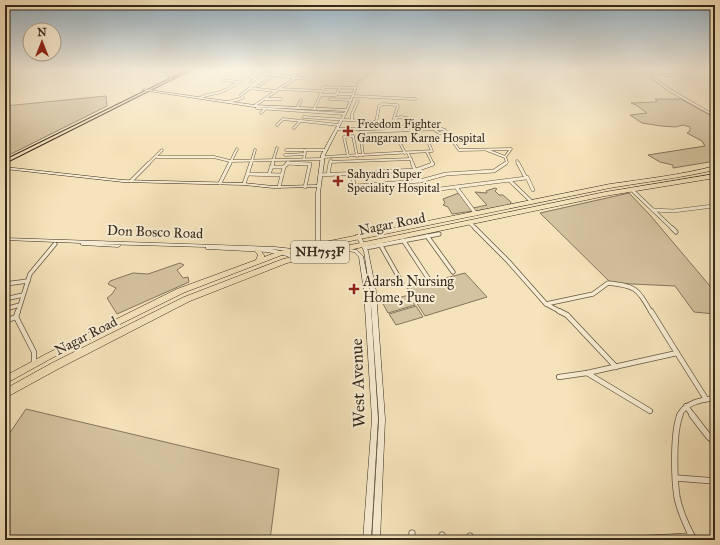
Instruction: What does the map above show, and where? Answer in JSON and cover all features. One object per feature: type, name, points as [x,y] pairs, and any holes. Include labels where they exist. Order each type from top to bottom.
[{"type":"highway","name":"Nagar Road","points":[[5,380],[180,291],[282,252],[532,202],[649,182],[715,168]]},
{"type":"highway","name":"Nagar Road","points":[[5,394],[55,366],[197,294],[270,266],[334,250],[364,246],[425,234],[631,189],[649,182],[696,180],[715,176]]},
{"type":"highway","points":[[257,250],[261,255],[258,260]]},
{"type":"main road","points":[[6,160],[135,94]]},
{"type":"main road","points":[[175,94],[254,106],[347,110]]},
{"type":"main road","points":[[677,94],[715,115]]},
{"type":"main road","points":[[680,94],[715,115]]},
{"type":"main road","points":[[318,244],[319,186],[322,158],[347,110],[352,96]]},
{"type":"main road","points":[[5,168],[131,181],[220,183],[279,187],[319,186]]},
{"type":"main road","name":"West Avenue","points":[[358,236],[364,246],[372,291],[382,419],[376,540]]},
{"type":"main road","name":"Don Bosco Road","points":[[5,239],[275,248],[291,250],[298,258]]},
{"type":"main road","name":"Don Bosco Road","points":[[5,242],[257,250],[282,252],[298,258]]},
{"type":"main road","name":"West Avenue","points":[[334,250],[350,250],[361,256],[367,291],[375,419],[367,540]]},
{"type":"street","points":[[200,98],[207,94]]},
{"type":"street","points":[[228,102],[243,98],[241,94]]},
{"type":"street","points":[[254,106],[270,94]]},
{"type":"street","points":[[294,128],[308,112],[313,109],[320,95],[336,94]]},
{"type":"street","points":[[340,94],[415,99]]},
{"type":"street","points":[[330,99],[352,96]]},
{"type":"street","points":[[264,99],[281,99]]},
{"type":"street","points":[[291,115],[296,109],[300,100]]},
{"type":"street","points":[[352,120],[352,114],[358,101]]},
{"type":"street","points":[[375,130],[379,106],[384,104],[398,106],[390,130]]},
{"type":"street","points":[[257,108],[275,110],[296,109],[308,112],[345,114]]},
{"type":"street","points":[[261,113],[266,109]]},
{"type":"street","points":[[271,114],[275,110]]},
{"type":"street","points":[[281,114],[285,110]]},
{"type":"street","points":[[304,116],[377,122]]},
{"type":"street","points":[[412,119],[401,117],[396,118],[395,126],[423,127]]},
{"type":"street","points":[[276,125],[283,119],[339,124]]},
{"type":"street","points":[[337,129],[402,129]]},
{"type":"street","points":[[434,129],[439,133],[448,134]]},
{"type":"street","points":[[363,155],[359,132],[444,129],[459,150],[510,148],[511,150],[505,157]]},
{"type":"street","points":[[348,156],[344,137],[352,136],[357,156]]},
{"type":"street","points":[[157,157],[214,157],[231,161],[304,159],[428,152],[432,150],[429,144]]},
{"type":"street","points":[[401,145],[411,159],[420,181]]},
{"type":"street","points":[[220,183],[238,148]]},
{"type":"street","points":[[269,174],[277,148]]},
{"type":"street","points":[[284,159],[287,149],[304,150],[315,148],[326,150]]},
{"type":"street","points":[[486,149],[505,157]]},
{"type":"street","points":[[131,181],[157,157],[162,150]]},
{"type":"street","points":[[244,184],[251,160],[256,150]]},
{"type":"street","points":[[304,150],[304,159]]},
{"type":"street","points":[[347,152],[356,152]]},
{"type":"street","points":[[320,175],[361,175],[417,171],[433,164],[428,152]]},
{"type":"street","points":[[285,155],[305,154]]},
{"type":"street","points":[[367,155],[369,166]]},
{"type":"street","points":[[328,175],[331,157]]},
{"type":"street","points":[[352,174],[354,186],[420,181],[446,174],[494,171],[507,162],[505,157]]},
{"type":"street","points":[[279,187],[284,167],[289,159]]},
{"type":"street","points":[[330,162],[411,159]]},
{"type":"street","points":[[392,160],[393,165]]},
{"type":"street","points":[[516,161],[527,177],[533,190]]},
{"type":"street","points":[[348,162],[349,167]]},
{"type":"street","points":[[287,163],[310,164],[306,186]]},
{"type":"street","points":[[271,167],[284,167]]},
{"type":"street","points":[[248,174],[282,175]]},
{"type":"street","points":[[432,190],[527,177]]},
{"type":"street","points":[[508,180],[532,202]]},
{"type":"street","points":[[456,187],[476,214]]},
{"type":"street","points":[[631,189],[676,232]]},
{"type":"street","points":[[653,210],[673,212],[713,206]]},
{"type":"street","points":[[470,223],[508,261],[546,304],[567,315],[616,367]]},
{"type":"street","points":[[425,234],[439,234]]},
{"type":"street","points":[[425,234],[453,272]]},
{"type":"street","points":[[402,238],[428,278]]},
{"type":"street","points":[[379,243],[402,283]]},
{"type":"street","points":[[34,364],[34,352],[16,317],[32,271],[54,244]]},
{"type":"street","points":[[5,284],[28,281]]},
{"type":"street","points":[[546,304],[593,294],[608,283],[630,287],[639,292],[706,399]]},
{"type":"street","points":[[5,299],[23,295]]},
{"type":"street","points":[[5,309],[20,305]]},
{"type":"street","points":[[5,321],[16,317]]},
{"type":"street","points":[[559,377],[587,373],[677,353]]},
{"type":"street","points":[[587,373],[650,411]]},
{"type":"street","points":[[617,540],[693,538],[678,498],[676,478],[678,422],[680,412],[686,406],[706,399],[715,398]]},
{"type":"street","points":[[686,406],[709,437],[715,442]]},
{"type":"street","points":[[676,478],[715,481]]},
{"type":"street","points":[[411,540],[412,533]]},
{"type":"shaded area","points":[[106,96],[107,106],[5,157],[5,106]]},
{"type":"shaded area","points":[[655,99],[681,99],[715,118],[715,161],[673,168],[673,165],[660,162],[648,155],[705,146],[702,141],[687,133],[690,131],[690,127],[683,125],[675,127],[661,126],[642,123],[630,115],[647,113],[631,103],[655,102],[657,101]]},
{"type":"shaded area","points":[[495,188],[497,189],[495,191],[499,195],[503,195],[511,202],[510,205],[476,211],[473,208],[487,205],[475,192],[487,193],[486,191]]},
{"type":"shaded area","points":[[459,193],[473,211],[452,214],[448,207],[443,205],[445,203],[443,199]]},
{"type":"shaded area","points":[[629,193],[650,215],[715,292],[715,314],[694,312],[675,286],[611,283],[540,213]]},
{"type":"shaded area","points":[[180,263],[184,265],[177,270],[183,278],[188,277],[189,282],[117,314],[107,298],[116,288],[108,284],[110,281],[133,273],[148,274]]},
{"type":"shaded area","points":[[465,273],[487,297],[425,316],[407,288]]},
{"type":"shaded area","points":[[409,295],[415,305],[388,313],[382,302]]},
{"type":"shaded area","points":[[416,306],[423,317],[396,325],[389,314]]},
{"type":"shaded area","points":[[26,409],[279,469],[270,540],[5,540],[5,440]]},
{"type":"place","name":"Freedom Fighter Gangaram Karne Hospital","points":[[348,131]]},
{"type":"place","name":"Sahyadri Super Speciality Hospital","points":[[338,181]]},
{"type":"place","name":"Adarsh Nursing Home, Pune","points":[[354,289]]}]
